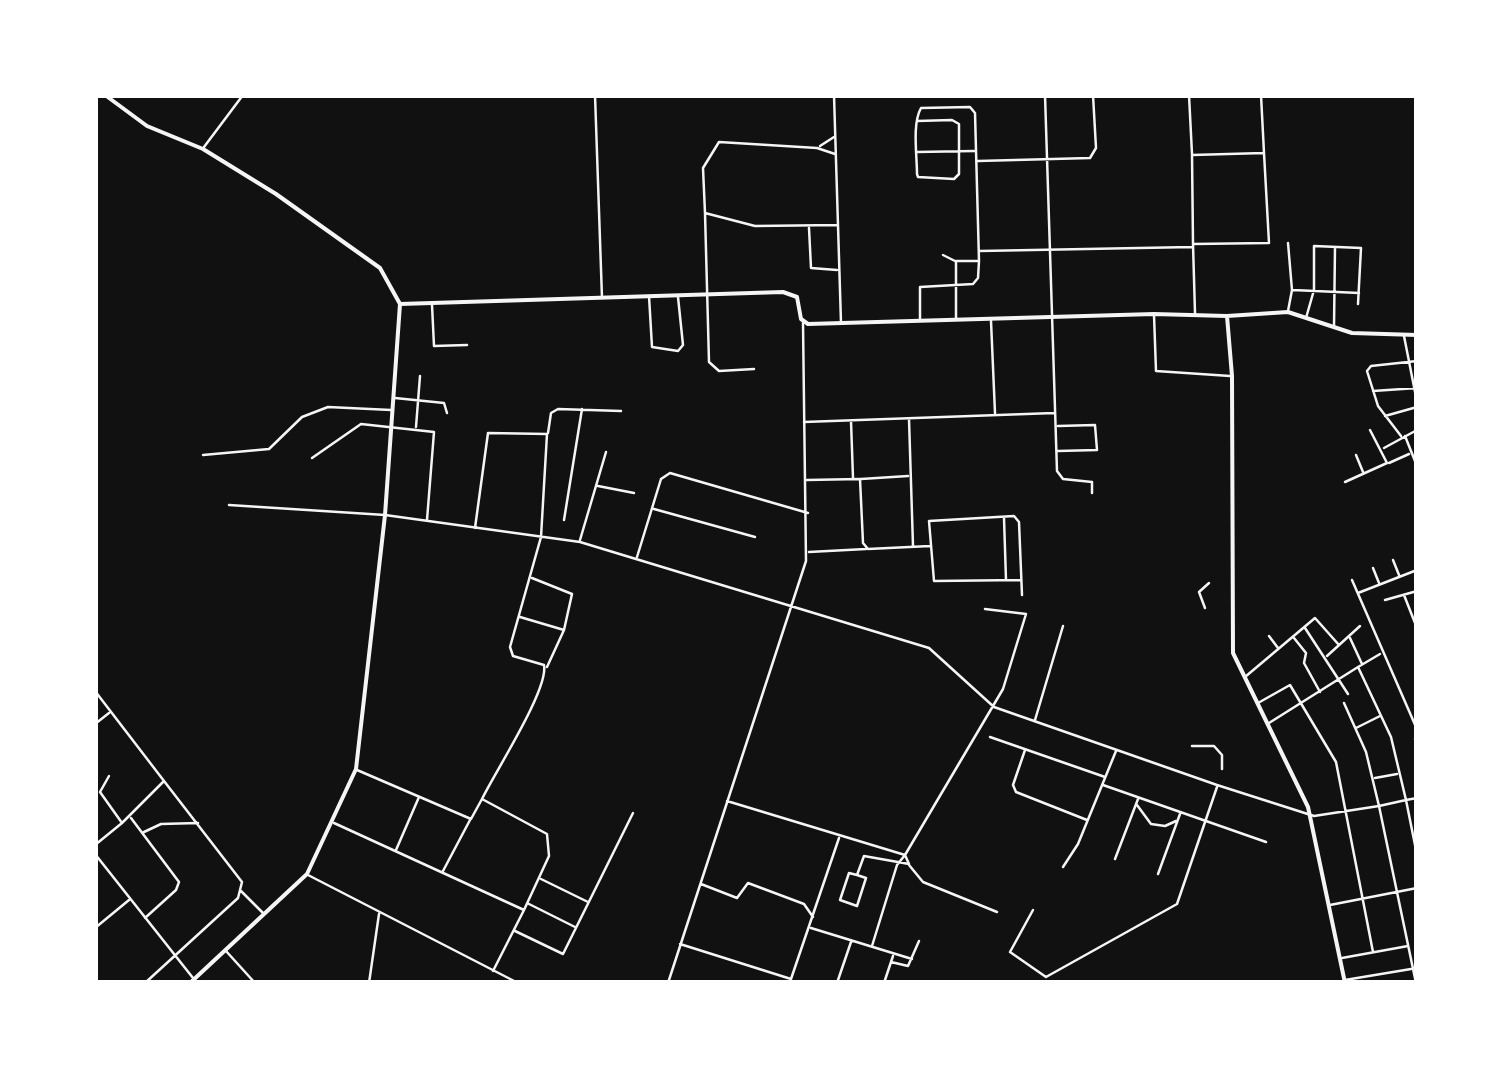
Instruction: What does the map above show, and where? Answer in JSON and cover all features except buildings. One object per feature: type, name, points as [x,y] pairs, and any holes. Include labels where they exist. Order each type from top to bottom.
[{"type":"street","points":[[95,854],[192,981],[306,874],[356,769],[385,516],[400,304],[380,268],[204,149],[147,126],[105,95]]},
{"type":"street","points":[[204,149],[243,95]]},
{"type":"street","points":[[834,95],[841,325]]},
{"type":"street","points":[[1045,95],[1058,476],[1092,482],[1092,493]]},
{"type":"street","points":[[977,161],[1093,156],[1093,95]]},
{"type":"street","points":[[1189,95],[1195,314]]},
{"type":"street","points":[[978,250],[1269,243],[1262,95]]},
{"type":"street","points":[[595,99],[602,298]]},
{"type":"street","points":[[917,121],[956,121],[960,152],[959,174],[954,179],[918,177],[917,121],[922,108],[974,109],[979,261],[978,281],[920,287],[920,321]]},
{"type":"street","points":[[817,148],[835,136]]},
{"type":"street","points":[[754,369],[718,371],[711,367],[704,168],[719,142],[817,148],[836,154]]},
{"type":"street","points":[[918,152],[976,150]]},
{"type":"street","points":[[1192,155],[1264,153]]},
{"type":"street","points":[[704,213],[755,226],[838,224]]},
{"type":"street","points":[[809,226],[811,268],[839,270]]},
{"type":"street","points":[[1288,243],[1292,290],[1288,312]]},
{"type":"street","points":[[1306,319],[1314,290],[1314,246],[1361,248],[1358,304]]},
{"type":"street","points":[[1334,329],[1335,246]]},
{"type":"street","points":[[943,255],[956,261],[979,261]]},
{"type":"street","points":[[956,261],[956,320]]},
{"type":"street","points":[[1292,290],[1359,293]]},
{"type":"street","points":[[400,304],[791,292],[797,297],[802,322],[807,552],[668,983]]},
{"type":"street","points":[[649,296],[652,348],[678,351],[682,345],[678,296]]},
{"type":"street","points":[[432,303],[432,344],[467,344]]},
{"type":"street","points":[[802,322],[841,325],[1288,312],[1334,329],[1417,335]]},
{"type":"street","points":[[1154,314],[1156,372],[1232,376]]},
{"type":"street","points":[[1227,316],[1232,376],[1232,643],[1244,678],[1310,816],[1345,981],[1413,969]]},
{"type":"street","points":[[991,320],[995,414]]},
{"type":"street","points":[[1384,416],[1417,404],[1404,335]]},
{"type":"street","points":[[1417,361],[1371,366],[1367,372],[1384,416],[1403,436],[1417,466]]},
{"type":"street","points":[[416,428],[420,376]]},
{"type":"street","points":[[1372,392],[1417,388]]},
{"type":"street","points":[[394,398],[446,403],[446,413]]},
{"type":"street","points":[[203,456],[269,450],[302,417],[328,407],[393,410]]},
{"type":"street","points":[[564,520],[582,409]]},
{"type":"street","points":[[546,668],[510,653],[540,537],[547,434],[555,410],[621,410]]},
{"type":"street","points":[[804,422],[1055,413]]},
{"type":"street","points":[[909,418],[913,547]]},
{"type":"street","points":[[851,420],[853,480]]},
{"type":"street","points":[[312,458],[355,426],[434,432],[437,436],[426,522]]},
{"type":"street","points":[[1056,426],[1095,426],[1099,444],[1097,450],[1056,451]]},
{"type":"street","points":[[1370,430],[1387,463]]},
{"type":"street","points":[[1381,449],[1417,430]]},
{"type":"street","points":[[475,530],[488,433],[547,434]]},
{"type":"street","points":[[580,542],[606,452]]},
{"type":"street","points":[[1345,482],[1411,453]]},
{"type":"street","points":[[1356,455],[1364,474]]},
{"type":"street","points":[[637,558],[661,480],[670,473],[808,513]]},
{"type":"street","points":[[806,480],[910,476]]},
{"type":"street","points":[[860,480],[863,543],[868,549]]},
{"type":"street","points":[[596,486],[606,484],[634,493]]},
{"type":"street","points":[[229,505],[385,516],[580,542],[929,648],[994,707],[1310,816],[1417,798]]},
{"type":"street","points":[[652,509],[754,538]]},
{"type":"street","points":[[1004,516],[1006,580]]},
{"type":"street","points":[[1021,580],[934,582],[931,519],[1014,516],[1019,522],[1022,594]]},
{"type":"street","points":[[807,552],[930,546]]},
{"type":"street","points":[[1392,560],[1400,576]]},
{"type":"street","points":[[1373,568],[1380,585]]},
{"type":"street","points":[[1357,594],[1417,570]]},
{"type":"street","points":[[442,872],[514,734],[536,703],[546,668],[564,630],[572,594],[531,577]]},
{"type":"street","points":[[1352,580],[1416,727]]},
{"type":"street","points":[[1205,608],[1199,592],[1209,583]]},
{"type":"street","points":[[1385,600],[1417,591]]},
{"type":"street","points":[[1404,594],[1417,628]]},
{"type":"street","points":[[871,947],[897,865],[1011,673],[1024,612],[984,609]]},
{"type":"street","points":[[518,617],[564,630]]},
{"type":"street","points":[[1244,678],[1315,618],[1339,645]]},
{"type":"street","points":[[1034,721],[1063,626]]},
{"type":"street","points":[[1304,626],[1348,694]]},
{"type":"street","points":[[1326,657],[1360,626]]},
{"type":"street","points":[[1268,636],[1279,649]]},
{"type":"street","points":[[1293,637],[1306,653],[1304,663],[1320,693]]},
{"type":"street","points":[[1349,637],[1400,773],[1417,855]]},
{"type":"street","points":[[1267,724],[1381,654]]},
{"type":"street","points":[[1257,704],[1286,684],[1336,762],[1364,898],[1372,961]]},
{"type":"street","points":[[95,691],[241,877],[241,891],[264,914]]},
{"type":"street","points":[[1344,703],[1374,778],[1416,983]]},
{"type":"street","points":[[95,724],[110,711]]},
{"type":"street","points":[[1356,728],[1381,715]]},
{"type":"street","points":[[990,738],[1106,777]]},
{"type":"street","points":[[1415,739],[1417,748]]},
{"type":"street","points":[[1192,746],[1214,746],[1222,755],[1222,769]]},
{"type":"street","points":[[1025,750],[1013,785],[1016,792],[1088,820]]},
{"type":"street","points":[[1063,867],[1088,820],[1116,750]]},
{"type":"street","points":[[356,769],[470,819]]},
{"type":"street","points":[[1374,778],[1400,773]]},
{"type":"street","points":[[100,792],[109,776]]},
{"type":"street","points":[[95,846],[164,781]]},
{"type":"street","points":[[95,785],[122,823]]},
{"type":"street","points":[[1103,785],[1266,842]]},
{"type":"street","points":[[1033,910],[1010,952],[1048,977],[1177,904],[1218,786]]},
{"type":"street","points":[[396,850],[419,796]]},
{"type":"street","points":[[1115,859],[1138,798]]},
{"type":"street","points":[[482,800],[546,834],[552,845],[540,878],[492,971]]},
{"type":"street","points":[[726,800],[905,855]]},
{"type":"street","points":[[1136,804],[1141,817],[1151,824],[1164,826],[1177,820]]},
{"type":"street","points":[[1158,874],[1180,812]]},
{"type":"street","points":[[514,930],[563,954],[633,814]]},
{"type":"street","points":[[130,816],[178,882],[176,890],[144,918]]},
{"type":"street","points":[[333,822],[524,910]]},
{"type":"street","points":[[142,833],[156,825],[198,823]]},
{"type":"street","points":[[680,944],[792,979],[840,836]]},
{"type":"street","points":[[857,875],[867,846]]},
{"type":"street","points":[[905,855],[923,882],[997,912]]},
{"type":"street","points":[[864,856],[908,864]]},
{"type":"street","points":[[850,873],[857,875],[866,878],[857,906],[840,900],[850,873]]},
{"type":"street","points":[[306,874],[518,983]]},
{"type":"street","points":[[540,878],[589,902]]},
{"type":"street","points":[[699,884],[739,898],[748,883],[804,904],[813,917]]},
{"type":"street","points":[[1329,905],[1417,888]]},
{"type":"street","points":[[145,983],[241,891]]},
{"type":"street","points":[[95,928],[130,899]]},
{"type":"street","points":[[527,903],[576,927]]},
{"type":"street","points":[[369,983],[379,912]]},
{"type":"street","points":[[810,927],[912,960]]},
{"type":"street","points":[[838,983],[852,941]]},
{"type":"street","points":[[892,962],[906,967],[919,941]]},
{"type":"street","points":[[1340,958],[1408,946]]},
{"type":"street","points":[[225,950],[255,983]]},
{"type":"street","points":[[884,983],[893,954]]},
{"type":"street","points":[[1379,974],[1380,983]]}]
